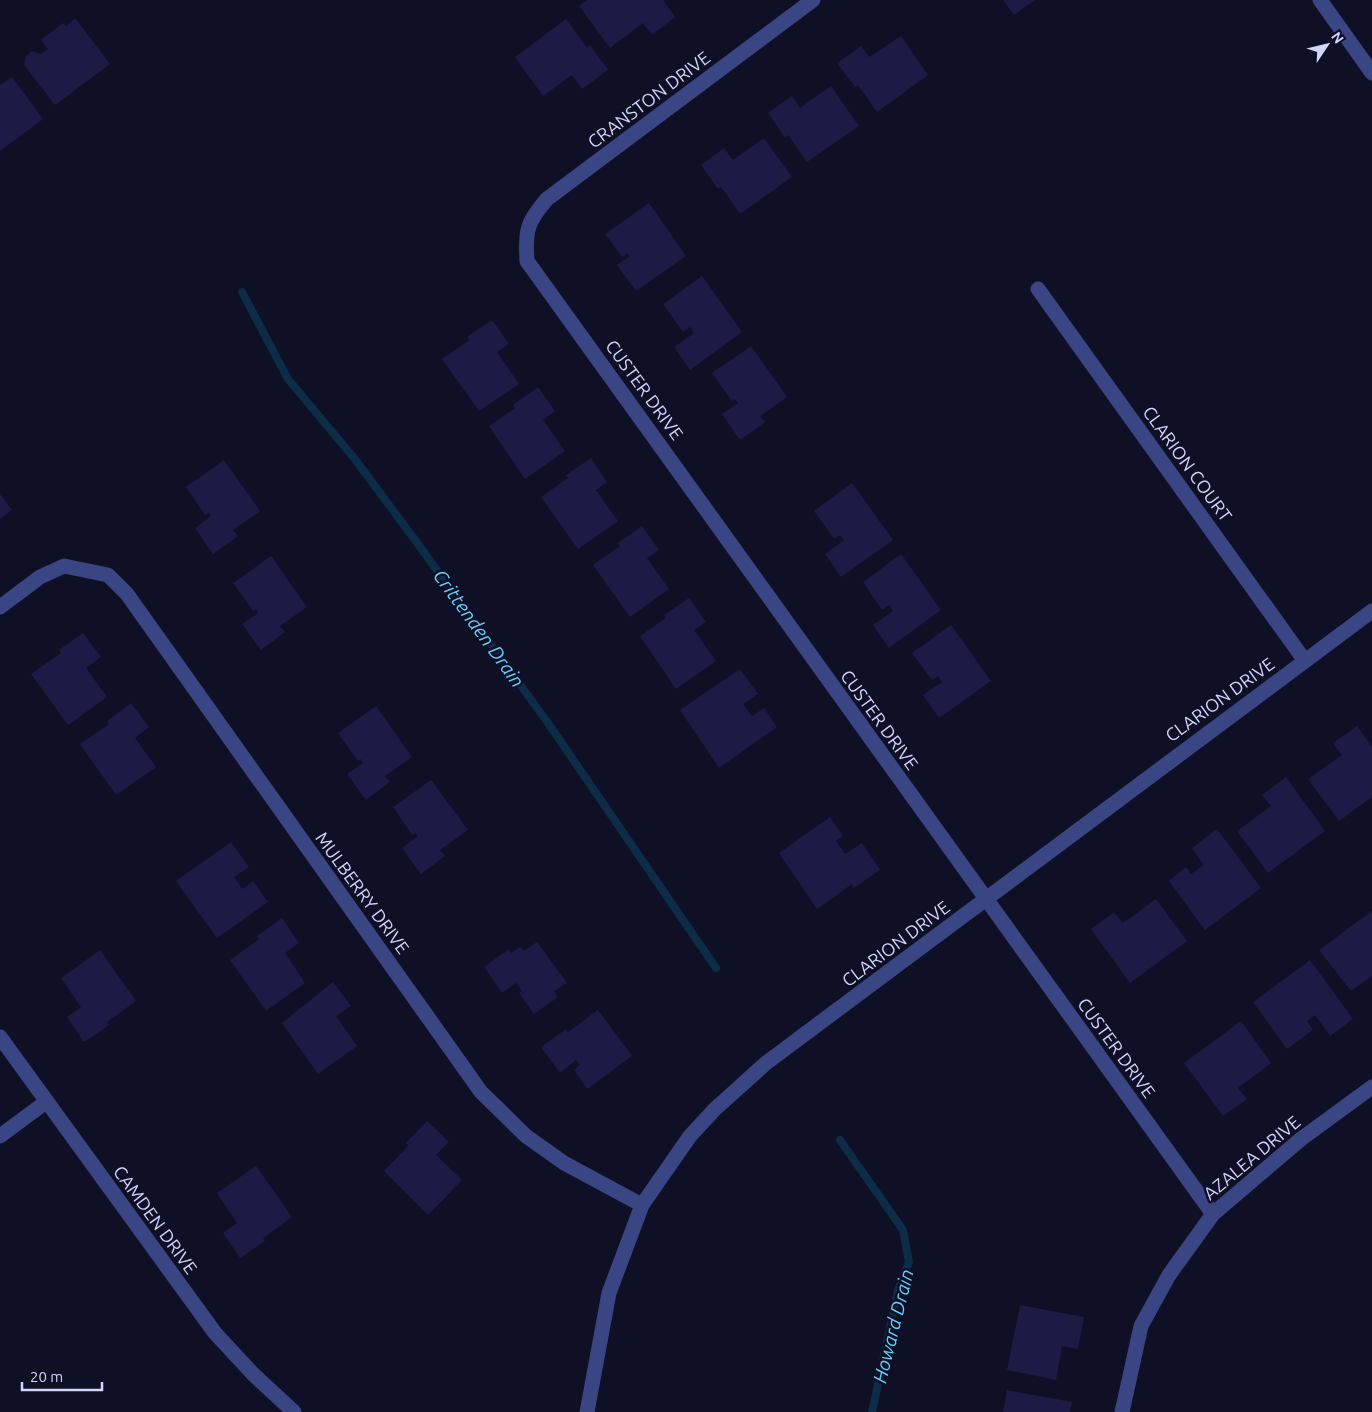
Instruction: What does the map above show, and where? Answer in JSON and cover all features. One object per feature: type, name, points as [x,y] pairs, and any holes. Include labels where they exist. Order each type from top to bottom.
[{"type":"street","name":"CRANSTON DRIVE","points":[[526,243],[531,218],[547,200],[813,0]]},
{"type":"street","points":[[1320,0],[1372,73]]},
{"type":"street","name":"CUSTER DRIVE","points":[[526,243],[527,261],[1213,1214]]},
{"type":"street","name":"CLARION COURT","points":[[1038,289],[1305,661]]},
{"type":"street","name":"MULBERRY DRIVE","points":[[0,607],[40,577],[64,566],[108,575],[127,594],[481,1092],[526,1136],[564,1163],[642,1205]]},
{"type":"street","name":"CLARION DRIVE","points":[[587,1412],[609,1293],[642,1205],[690,1136],[766,1063],[1372,611]]},
{"type":"street","name":"CAMDEN DRIVE","points":[[0,1037],[215,1333],[253,1374],[294,1412]]},
{"type":"street","name":"AZALEA DRIVE","points":[[1122,1412],[1141,1326],[1169,1274],[1213,1214],[1301,1139],[1372,1087]]},
{"type":"street","points":[[0,1136],[46,1102]]},
{"type":"building","points":[[587,0],[663,0],[675,17],[652,35],[643,23],[610,48],[579,6]]},
{"type":"building","points":[[1003,0],[1035,0],[1014,15]]},
{"type":"building","points":[[75,18],[110,64],[55,105],[24,65],[26,56],[32,51],[41,54],[48,49],[41,40],[63,23],[66,26]]},
{"type":"building","points":[[566,19],[587,48],[590,45],[608,70],[582,89],[572,75],[543,96],[515,57]]},
{"type":"building","points":[[901,36],[928,75],[877,112],[858,85],[855,87],[837,63],[861,46],[869,57]]},
{"type":"building","points":[[12,77],[43,119],[0,151],[0,85]]},
{"type":"building","points":[[831,86],[859,126],[807,162],[788,135],[785,138],[768,113],[792,96],[800,108]]},
{"type":"building","points":[[764,138],[792,177],[740,214],[721,187],[718,189],[701,165],[724,148],[733,160]]},
{"type":"building","points":[[649,203],[686,256],[636,291],[617,265],[630,256],[627,253],[622,257],[605,234]]},
{"type":"building","points":[[702,276],[742,332],[690,370],[674,347],[694,333],[690,327],[683,332],[663,304]]},
{"type":"building","points":[[492,320],[509,344],[497,352],[519,384],[479,411],[442,359],[470,340],[467,337]]},
{"type":"building","points":[[751,346],[787,397],[760,416],[765,422],[740,440],[722,414],[738,403],[735,399],[732,401],[712,373]]},
{"type":"building","points":[[538,387],[555,411],[543,420],[565,451],[525,479],[489,426],[515,408],[513,405]]},
{"type":"building","points":[[591,458],[607,482],[596,490],[618,521],[578,549],[541,497],[568,478],[566,475]]},
{"type":"building","points":[[224,460],[260,511],[233,530],[238,536],[213,554],[195,528],[211,516],[209,513],[205,515],[186,487]]},
{"type":"building","points":[[852,483],[893,540],[841,577],[825,554],[844,540],[840,535],[834,539],[814,511]]},
{"type":"building","points":[[0,494],[12,510],[0,519]]},
{"type":"building","points":[[642,526],[659,550],[647,558],[669,589],[630,617],[593,565],[620,546],[618,543]]},
{"type":"building","points":[[901,554],[941,610],[889,648],[873,625],[893,611],[889,605],[882,610],[863,582]]},
{"type":"building","points":[[271,556],[307,607],[280,626],[285,632],[261,650],[242,624],[258,613],[256,609],[253,611],[233,583]]},
{"type":"building","points":[[689,598],[706,622],[694,630],[716,661],[676,689],[640,636],[666,618],[664,615]]},
{"type":"building","points":[[951,625],[991,681],[939,718],[923,695],[942,682],[938,676],[932,680],[912,653]]},
{"type":"building","points":[[83,633],[101,657],[86,668],[107,697],[68,725],[31,674],[61,653],[59,650]]},
{"type":"building","points":[[740,669],[758,694],[743,704],[752,716],[764,708],[777,727],[719,768],[680,710]]},
{"type":"building","points":[[131,703],[149,727],[135,738],[156,767],[116,795],[80,744],[109,724],[107,721]]},
{"type":"building","points":[[376,706],[412,757],[385,776],[390,782],[366,800],[347,774],[363,763],[361,759],[358,761],[338,733]]},
{"type":"building","points":[[1357,726],[1372,747],[1372,797],[1339,821],[1308,779],[1342,755],[1333,743]]},
{"type":"building","points":[[1286,777],[1325,831],[1268,873],[1237,831],[1271,806],[1262,795]]},
{"type":"building","points":[[431,780],[468,830],[440,850],[445,856],[421,874],[402,848],[418,836],[416,833],[412,835],[393,807]]},
{"type":"building","points":[[830,817],[843,836],[836,841],[845,854],[862,843],[880,870],[854,888],[852,884],[817,909],[779,853]]},
{"type":"building","points":[[1217,829],[1261,888],[1205,930],[1169,881],[1186,867],[1191,874],[1204,865],[1192,848]]},
{"type":"building","points":[[231,842],[249,867],[234,877],[243,889],[253,881],[268,902],[217,938],[176,881]]},
{"type":"building","points":[[1156,899],[1187,941],[1130,983],[1091,929],[1114,912],[1123,923]]},
{"type":"building","points":[[1372,911],[1372,976],[1351,991],[1319,950]]},
{"type":"building","points":[[282,918],[299,943],[285,953],[305,983],[266,1011],[230,960],[259,939],[257,936]]},
{"type":"building","points":[[537,942],[567,983],[554,991],[558,997],[534,1014],[519,993],[522,991],[516,983],[502,993],[484,967],[509,949],[511,953],[520,947],[524,951]]},
{"type":"building","points":[[100,950],[136,1001],[107,1022],[109,1025],[84,1042],[67,1017],[81,1007],[61,978]]},
{"type":"building","points":[[1310,960],[1353,1019],[1330,1036],[1315,1015],[1307,1021],[1313,1030],[1287,1049],[1253,1002]]},
{"type":"building","points":[[333,982],[351,1006],[336,1016],[357,1046],[318,1074],[282,1023]]},
{"type":"building","points":[[598,1010],[632,1056],[587,1089],[574,1070],[580,1065],[576,1060],[560,1073],[541,1047],[566,1029],[568,1032]]},
{"type":"building","points":[[1241,1021],[1271,1063],[1238,1088],[1247,1099],[1223,1116],[1184,1063]]},
{"type":"building","points":[[427,1121],[449,1142],[436,1155],[462,1180],[428,1215],[384,1171],[409,1145],[406,1143]]},
{"type":"building","points":[[256,1166],[292,1217],[263,1238],[265,1241],[240,1258],[223,1233],[237,1223],[217,1193]]},
{"type":"building","points":[[1020,1305],[1084,1317],[1078,1349],[1062,1346],[1056,1380],[1007,1370]]},
{"type":"building","points":[[1007,1390],[1072,1402],[1070,1412],[1003,1412]]},
{"type":"waterway","name":"Crittenden Drain","points":[[242,292],[288,379],[354,458],[548,723],[716,968]]},
{"type":"waterway","name":"Howard Drain","points":[[840,1140],[903,1230],[909,1262],[898,1290],[872,1412]]}]
